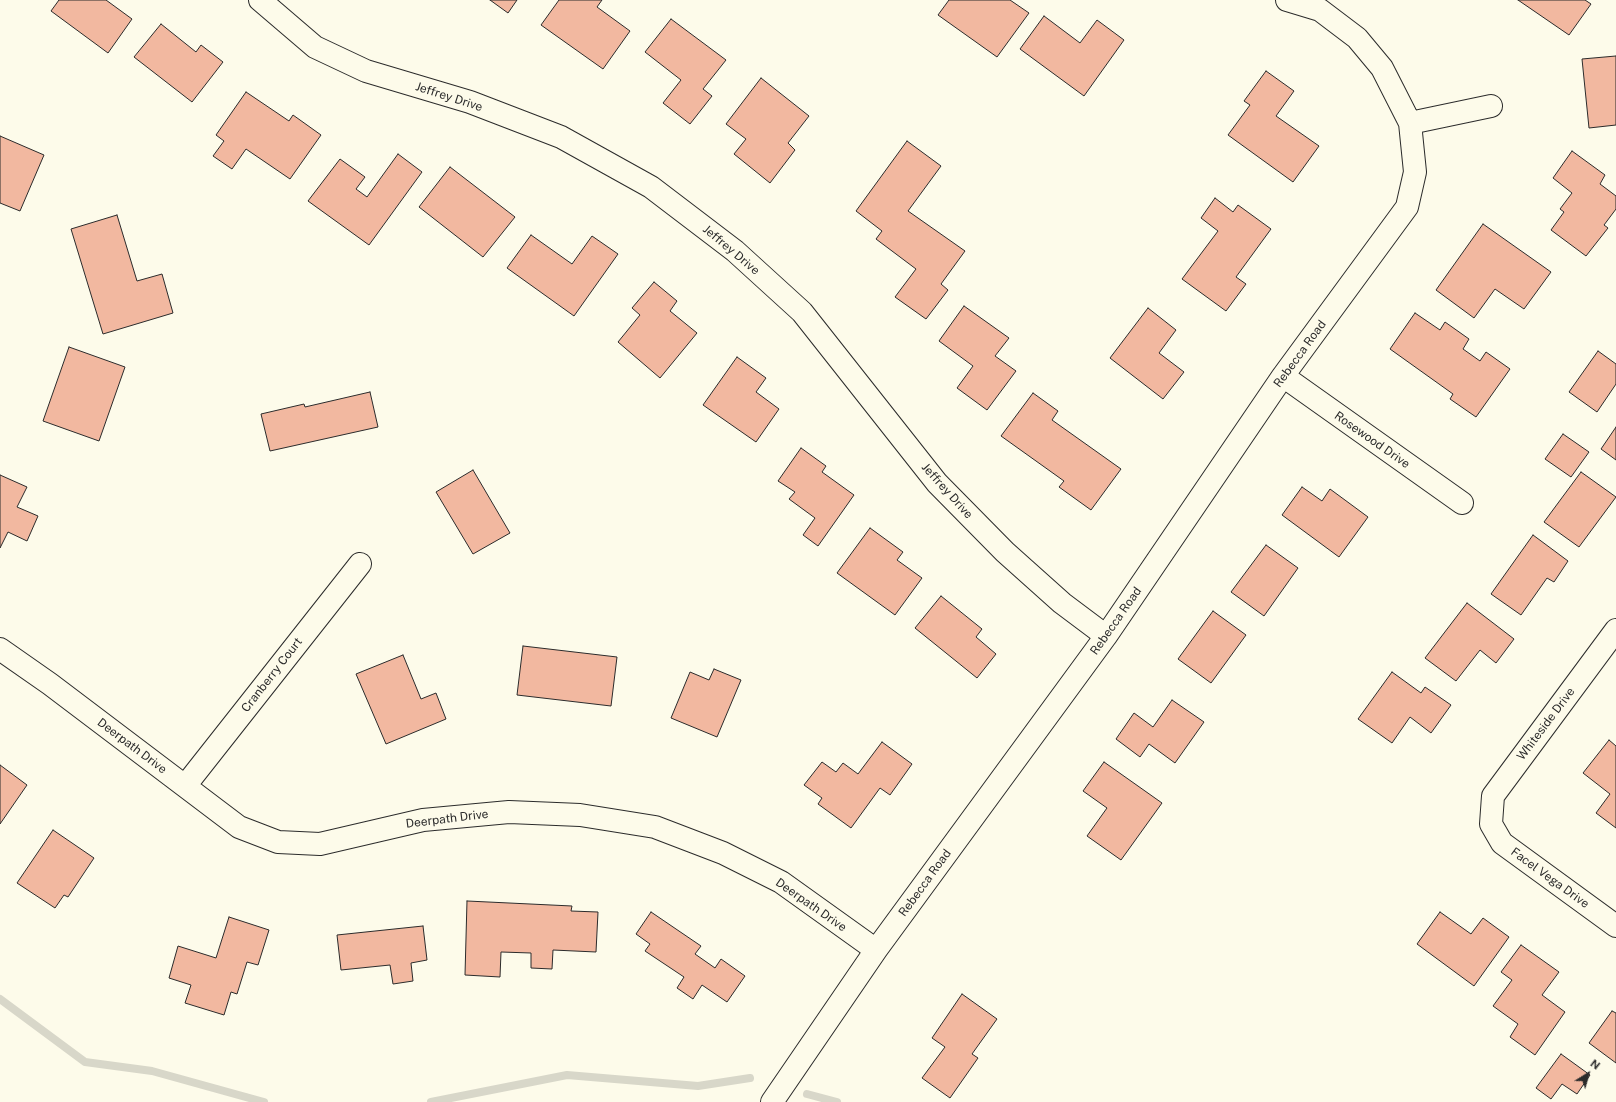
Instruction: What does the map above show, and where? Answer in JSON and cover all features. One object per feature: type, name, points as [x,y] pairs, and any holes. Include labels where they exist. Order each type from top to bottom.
[{"type":"street","name":"Jeffrey Drive","points":[[260,0],[315,47],[366,71],[470,102],[561,137],[651,187],[735,250],[802,312],[936,483],[1005,552],[1062,602],[1106,636]]},
{"type":"street","points":[[1287,0],[1320,10],[1357,38],[1382,68],[1410,123],[1491,106]]},
{"type":"street","name":"Rebecca Road","points":[[772,1102],[876,950],[1106,636],[1283,376],[1407,207],[1415,172],[1410,123]]},
{"type":"street","name":"Rosewood Drive","points":[[1283,376],[1462,503]]},
{"type":"street","name":"Cranberry Court","points":[[185,786],[360,564]]},
{"type":"street","name":"Whiteside Drive","points":[[1490,824],[1493,796],[1616,630]]},
{"type":"street","name":"Deerpath Drive","points":[[0,649],[50,684],[239,827],[278,842],[320,844],[423,820],[509,812],[580,815],[655,827],[723,853],[781,882],[876,950]]},
{"type":"street","name":"Facel Vega Drive","points":[[1490,824],[1502,843],[1616,926]]},
{"type":"building","points":[[59,0],[106,0],[132,19],[108,53],[51,11]]},
{"type":"building","points":[[490,0],[517,0],[508,13]]},
{"type":"building","points":[[559,0],[602,0],[597,7],[630,31],[603,69],[541,25]]},
{"type":"building","points":[[949,0],[1010,0],[1029,13],[997,57],[938,15]]},
{"type":"building","points":[[1518,0],[1585,0],[1591,4],[1569,35]]},
{"type":"building","points":[[1044,16],[1080,43],[1097,20],[1124,40],[1084,96],[1020,49]]},
{"type":"building","points":[[671,19],[726,60],[703,89],[712,96],[690,124],[663,103],[681,80],[645,52]]},
{"type":"building","points":[[161,24],[196,52],[201,45],[223,62],[192,102],[134,57]]},
{"type":"building","points":[[1616,56],[1616,125],[1589,128],[1582,59]]},
{"type":"building","points":[[1266,71],[1294,91],[1276,116],[1319,146],[1293,182],[1228,135],[1250,105],[1244,101]]},
{"type":"building","points":[[761,78],[809,116],[788,143],[795,150],[770,183],[734,154],[746,139],[726,124]]},
{"type":"building","points":[[246,92],[289,121],[293,115],[321,135],[290,179],[246,149],[232,169],[213,156],[224,141],[216,135]]},
{"type":"building","points":[[0,136],[44,155],[20,211],[0,203]]},
{"type":"building","points":[[907,141],[941,166],[908,211],[965,251],[941,284],[948,290],[926,319],[895,297],[916,269],[876,239],[882,231],[856,211]]},
{"type":"building","points":[[1572,151],[1605,175],[1600,184],[1616,196],[1616,209],[1604,225],[1608,228],[1586,256],[1551,230],[1564,212],[1560,209],[1572,193],[1553,178]]},
{"type":"building","points":[[398,154],[422,172],[369,245],[308,201],[340,159],[365,177],[356,189],[367,197]]},
{"type":"building","points":[[450,167],[515,217],[483,257],[419,207]]},
{"type":"building","points":[[1215,198],[1233,212],[1238,205],[1271,229],[1236,277],[1246,284],[1226,311],[1182,279],[1218,231],[1201,218]]},
{"type":"building","points":[[117,215],[137,281],[162,274],[173,313],[103,334],[71,229]]},
{"type":"building","points":[[1483,224],[1551,272],[1524,309],[1495,289],[1474,318],[1436,290]]},
{"type":"building","points":[[531,235],[572,264],[592,236],[618,254],[574,316],[507,268]]},
{"type":"building","points":[[654,282],[677,301],[670,311],[697,333],[660,378],[618,342],[640,315],[632,308]]},
{"type":"building","points":[[964,306],[1009,338],[995,356],[1016,371],[987,410],[957,388],[973,366],[939,341]]},
{"type":"building","points":[[1148,308],[1176,330],[1159,353],[1184,372],[1163,399],[1110,358]]},
{"type":"building","points":[[1415,313],[1440,330],[1445,322],[1469,339],[1463,349],[1480,361],[1486,352],[1510,369],[1476,417],[1450,399],[1453,394],[1390,349]]},
{"type":"building","points":[[69,347],[125,367],[99,441],[43,421]]},
{"type":"building","points":[[1598,351],[1616,364],[1616,384],[1597,412],[1569,392]]},
{"type":"building","points":[[737,357],[766,378],[756,392],[779,409],[756,442],[703,405]]},
{"type":"building","points":[[370,392],[378,427],[270,451],[261,414],[304,404],[305,407]]},
{"type":"building","points":[[1033,393],[1058,411],[1052,420],[1121,469],[1091,510],[1059,487],[1064,481],[1001,436]]},
{"type":"building","points":[[1616,427],[1616,460],[1601,449]]},
{"type":"building","points":[[1563,434],[1589,452],[1571,477],[1545,459]]},
{"type":"building","points":[[801,448],[826,466],[822,472],[854,495],[818,546],[803,535],[815,518],[789,499],[795,492],[778,481]]},
{"type":"building","points":[[473,470],[510,533],[473,554],[436,492]]},
{"type":"building","points":[[1581,472],[1616,497],[1579,547],[1544,522]]},
{"type":"building","points":[[0,475],[27,487],[17,507],[38,516],[27,541],[8,532],[0,548]]},
{"type":"building","points":[[1302,487],[1322,501],[1330,489],[1368,517],[1339,557],[1282,515]]},
{"type":"building","points":[[870,528],[903,552],[897,560],[922,578],[895,615],[837,573]]},
{"type":"building","points":[[1533,535],[1568,561],[1554,582],[1547,578],[1521,615],[1491,594]]},
{"type":"building","points":[[1266,545],[1298,568],[1264,616],[1231,592]]},
{"type":"building","points":[[941,596],[982,629],[976,637],[996,654],[977,678],[915,628]]},
{"type":"building","points":[[1467,603],[1514,639],[1496,663],[1480,650],[1456,681],[1425,658]]},
{"type":"building","points":[[1213,611],[1246,635],[1211,683],[1178,659]]},
{"type":"building","points":[[523,646],[617,657],[611,706],[517,695]]},
{"type":"building","points":[[403,655],[421,699],[436,693],[446,719],[386,744],[356,674]]},
{"type":"building","points":[[714,669],[741,680],[717,737],[671,718],[690,672],[709,680]]},
{"type":"building","points":[[1392,672],[1421,693],[1425,687],[1451,705],[1431,733],[1410,717],[1392,743],[1358,719]]},
{"type":"building","points":[[1172,700],[1204,722],[1175,763],[1149,744],[1140,757],[1116,739],[1134,713],[1153,727]]},
{"type":"building","points":[[1609,740],[1616,746],[1616,828],[1596,813],[1610,794],[1583,773]]},
{"type":"building","points":[[882,742],[912,764],[890,795],[880,788],[851,828],[818,804],[822,798],[804,785],[822,762],[836,772],[843,763],[858,774]]},
{"type":"building","points":[[1104,762],[1162,803],[1121,860],[1087,836],[1107,808],[1083,791]]},
{"type":"building","points":[[0,765],[27,785],[0,824]]},
{"type":"building","points":[[53,830],[94,858],[68,897],[64,895],[55,908],[17,883]]},
{"type":"building","points":[[467,901],[572,906],[571,911],[598,912],[596,952],[553,950],[552,969],[531,968],[531,953],[501,952],[500,977],[465,975]]},
{"type":"building","points":[[651,912],[701,946],[695,954],[715,968],[721,959],[745,976],[727,1002],[702,985],[693,999],[677,988],[684,977],[645,951],[650,944],[636,934]]},
{"type":"building","points":[[1440,912],[1471,934],[1483,918],[1509,937],[1474,986],[1417,944]]},
{"type":"building","points":[[229,917],[269,930],[258,965],[247,962],[237,994],[231,992],[224,1015],[185,1003],[191,985],[169,978],[178,946],[216,958]]},
{"type":"building","points":[[423,926],[427,960],[411,963],[413,981],[393,984],[390,965],[341,970],[337,935]]},
{"type":"building","points":[[1521,945],[1559,972],[1542,995],[1565,1012],[1535,1055],[1510,1037],[1518,1024],[1493,1006],[1512,980],[1501,972]]},
{"type":"building","points":[[962,994],[997,1019],[972,1054],[978,1058],[950,1098],[922,1078],[945,1047],[932,1038]]},
{"type":"building","points":[[1612,1011],[1616,1013],[1616,1063],[1589,1043]]},
{"type":"building","points":[[1561,1054],[1590,1075],[1577,1094],[1562,1084],[1551,1099],[1536,1088]]},
{"type":"waterway","points":[[0,999],[85,1062],[152,1071],[264,1102]]},
{"type":"waterway","points":[[431,1102],[567,1075],[698,1086],[750,1078]]},
{"type":"waterway","points":[[807,1094],[837,1102]]}]
